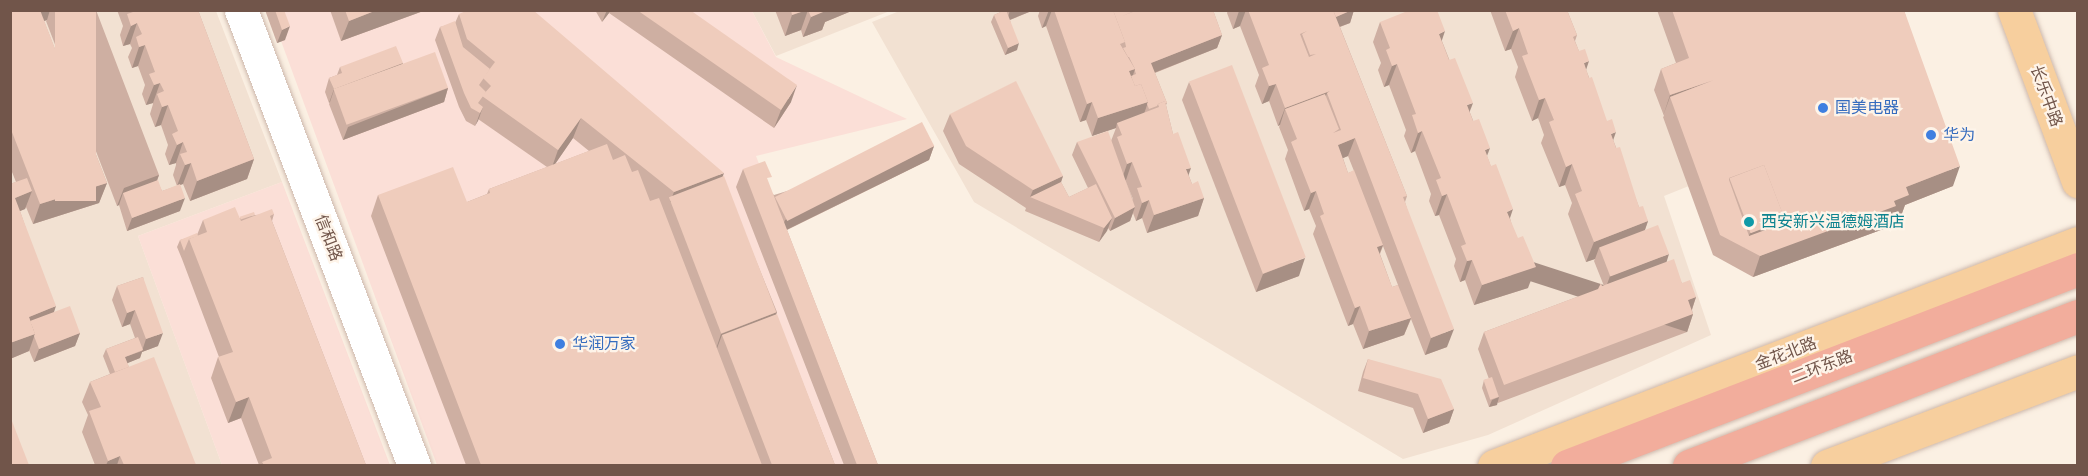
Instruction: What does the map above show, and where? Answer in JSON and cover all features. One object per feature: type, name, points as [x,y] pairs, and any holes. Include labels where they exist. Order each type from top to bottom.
[{"type":"highway","name":"二环东路","points":[[1567,465],[2078,269]]},
{"type":"highway","points":[[1689,465],[2078,316]]},
{"type":"main road","name":"长乐中路","points":[[2014,10],[2078,181]]},
{"type":"main road","name":"金花北路","points":[[1494,465],[2078,243]]},
{"type":"main road","points":[[1827,465],[2078,371]]},
{"type":"street","name":"信和路","points":[[241,10],[414,465]]},
{"type":"shaded area","points":[[902,10],[1712,11],[1766,155],[1664,196],[1711,335],[1488,435],[1403,459],[974,202],[872,22]]},
{"type":"shaded area","points":[[10,11],[216,11],[282,182],[138,236],[222,465],[11,465]]},
{"type":"shaded area","points":[[270,11],[752,11],[776,57],[907,119],[756,156],[876,465],[437,465]]},
{"type":"shaded area","points":[[752,11],[890,11],[776,56]]},
{"type":"shaded area","points":[[282,182],[390,465],[222,465],[138,236]]},
{"type":"building","points":[[10,10],[40,10],[107,183],[40,204],[10,127]]},
{"type":"building","points":[[55,10],[96,10],[96,201],[55,201]]},
{"type":"building","points":[[133,10],[198,10],[254,159],[197,181],[191,163],[185,165],[180,154],[187,152],[183,142],[177,145],[172,134],[178,131],[168,105],[162,107],[157,94],[164,91],[160,83],[154,85],[149,74],[155,72],[145,45],[139,47],[136,37],[142,34],[137,23],[131,26],[127,14]]},
{"type":"building","points":[[275,10],[284,10],[290,26],[282,30]]},
{"type":"building","points":[[345,10],[377,10],[349,21]]},
{"type":"building","points":[[468,10],[533,10],[724,173],[674,192],[581,118],[558,150],[482,96],[491,86],[483,78],[495,62],[467,39],[459,14]]},
{"type":"building","points":[[637,10],[690,10],[797,85],[781,110]]},
{"type":"building","points":[[791,10],[806,10],[792,15]]},
{"type":"building","points":[[808,10],[828,10],[811,17]]},
{"type":"building","points":[[1006,10],[1019,43],[1008,48],[994,15]]},
{"type":"building","points":[[1054,10],[1113,10],[1125,42],[1120,44],[1135,69],[1129,71],[1135,86],[1141,84],[1148,102],[1098,118],[1092,102],[1087,104]]},
{"type":"building","points":[[1113,10],[1137,10],[1122,16],[1138,10],[1213,10],[1222,35],[1151,63],[1167,103],[1165,101],[1149,109],[1141,84],[1135,86],[1131,76],[1136,74],[1135,69],[1123,48],[1126,47],[1125,42]]},
{"type":"building","points":[[1248,10],[1333,10],[1407,196],[1403,197],[1454,329],[1431,338],[1355,138],[1338,145],[1348,173],[1354,170],[1383,245],[1377,247],[1392,287],[1398,285],[1411,318],[1369,331],[1360,306],[1355,308],[1320,216],[1324,214],[1316,191],[1311,193],[1291,142],[1297,139],[1285,109],[1325,94],[1339,129],[1333,133],[1341,130],[1327,93],[1330,91],[1285,108],[1276,84],[1269,86],[1262,68],[1269,65]],"holes":[[[1307,31],[1302,34],[1310,55],[1316,54],[1309,57],[1300,34]]]},
{"type":"building","points":[[1333,10],[1352,10],[1336,17]]},
{"type":"building","points":[[1410,10],[1437,10],[1445,31],[1439,34],[1449,60],[1455,58],[1473,103],[1467,105],[1473,121],[1479,119],[1490,148],[1485,150],[1491,166],[1496,164],[1513,209],[1507,212],[1518,238],[1523,236],[1536,267],[1482,285],[1472,260],[1467,261],[1461,246],[1466,244],[1447,194],[1442,196],[1436,180],[1441,178],[1422,131],[1418,133],[1412,115],[1416,114],[1397,64],[1392,66],[1386,50],[1390,48],[1380,22]]},
{"type":"building","points":[[1505,10],[1567,10],[1577,35],[1573,37],[1579,51],[1585,49],[1589,61],[1584,63],[1589,78],[1592,77],[1607,121],[1612,119],[1616,132],[1611,134],[1616,148],[1620,147],[1639,207],[1643,206],[1648,221],[1594,242],[1575,194],[1582,191],[1572,164],[1566,167],[1549,122],[1554,120],[1545,98],[1539,100],[1522,56],[1528,54],[1519,28],[1513,31]]},
{"type":"building","name":"国美电器","points":[[1672,10],[1904,10],[1960,166],[1906,187],[1909,195],[1894,201],[1896,206],[1760,256],[1720,235],[1670,97],[1714,80],[1670,95],[1661,69],[1689,58]],"holes":[[[1764,165],[1785,220],[1784,223],[1749,236],[1729,178]]]},
{"type":"building","points":[[455,21],[463,47],[490,69],[479,85],[486,92],[478,103],[483,107],[480,113],[471,108],[464,93],[440,27]]},
{"type":"building","points":[[396,46],[403,63],[334,89],[329,78],[342,73],[340,67]]},
{"type":"building","points":[[435,52],[448,88],[347,125],[334,89]]},
{"type":"building","points":[[1232,65],[1306,257],[1263,274],[1189,81]]},
{"type":"building","points":[[1016,81],[1063,176],[1033,190],[966,146],[950,114]]},
{"type":"building","points":[[1165,101],[1173,134],[1178,132],[1191,168],[1186,169],[1192,184],[1198,181],[1204,198],[1154,215],[1149,200],[1142,203],[1137,188],[1142,187],[1132,162],[1127,164],[1117,137],[1122,135],[1117,123],[1159,107],[1158,104]]},
{"type":"building","points":[[922,122],[934,146],[787,221],[775,197]]},
{"type":"building","points":[[1108,131],[1135,207],[1115,218],[1077,142]]},
{"type":"building","name":"华润万家","points":[[607,144],[613,160],[625,155],[632,172],[638,170],[650,201],[659,198],[762,465],[481,465],[378,195],[453,167],[467,202],[490,193],[489,189]]},
{"type":"building","points":[[765,161],[772,177],[767,178],[878,465],[857,465],[743,169]]},
{"type":"building","points":[[1764,165],[1785,220],[1751,233],[1729,178]]},
{"type":"building","points":[[724,176],[776,312],[721,333],[669,197]]},
{"type":"building","points":[[27,178],[32,191],[15,198],[56,306],[29,317],[35,334],[10,343],[10,184]]},
{"type":"building","points":[[158,180],[162,191],[180,184],[185,198],[132,218],[123,193]]},
{"type":"building","points":[[1061,182],[1069,197],[1096,184],[1112,218],[1104,228],[1030,197]]},
{"type":"building","points":[[235,207],[241,221],[272,209],[274,214],[270,216],[366,465],[264,465],[262,462],[272,458],[249,397],[236,402],[218,357],[233,352],[189,239],[207,232],[203,220]]},
{"type":"building","points":[[254,212],[255,215],[241,219],[240,217]]},
{"type":"building","points":[[1658,225],[1669,254],[1610,277],[1599,248]]},
{"type":"building","points":[[197,233],[198,236],[189,239],[184,251],[180,240]]},
{"type":"building","points":[[1674,259],[1682,283],[1690,280],[1696,297],[1688,300],[1693,314],[1504,385],[1484,332],[1598,289],[1601,283],[1602,286]]},
{"type":"building","points":[[143,277],[163,333],[146,339],[135,310],[127,313],[117,286]]},
{"type":"building","points":[[70,306],[80,333],[39,349],[30,321]]},
{"type":"building","points":[[777,314],[835,465],[772,465],[722,335]]},
{"type":"building","points":[[138,337],[143,350],[125,357],[129,367],[115,372],[106,349]]},
{"type":"building","points":[[154,357],[196,465],[124,465],[120,456],[108,461],[89,411],[101,407],[90,382]]},
{"type":"building","points":[[1368,359],[1441,379],[1454,409],[1428,419],[1418,394],[1363,378]]},
{"type":"building","points":[[1492,377],[1499,397],[1490,400],[1483,380]]},
{"type":"building","points":[[10,416],[29,465],[10,465]]},
{"type":"place","name":"国美电器","points":[[1823,108]]},
{"type":"place","name":"华为","points":[[1931,135]]},
{"type":"place","name":"西安新兴温德姆酒店","points":[[1749,222]]},
{"type":"place","name":"华润万家","points":[[560,344]]}]
